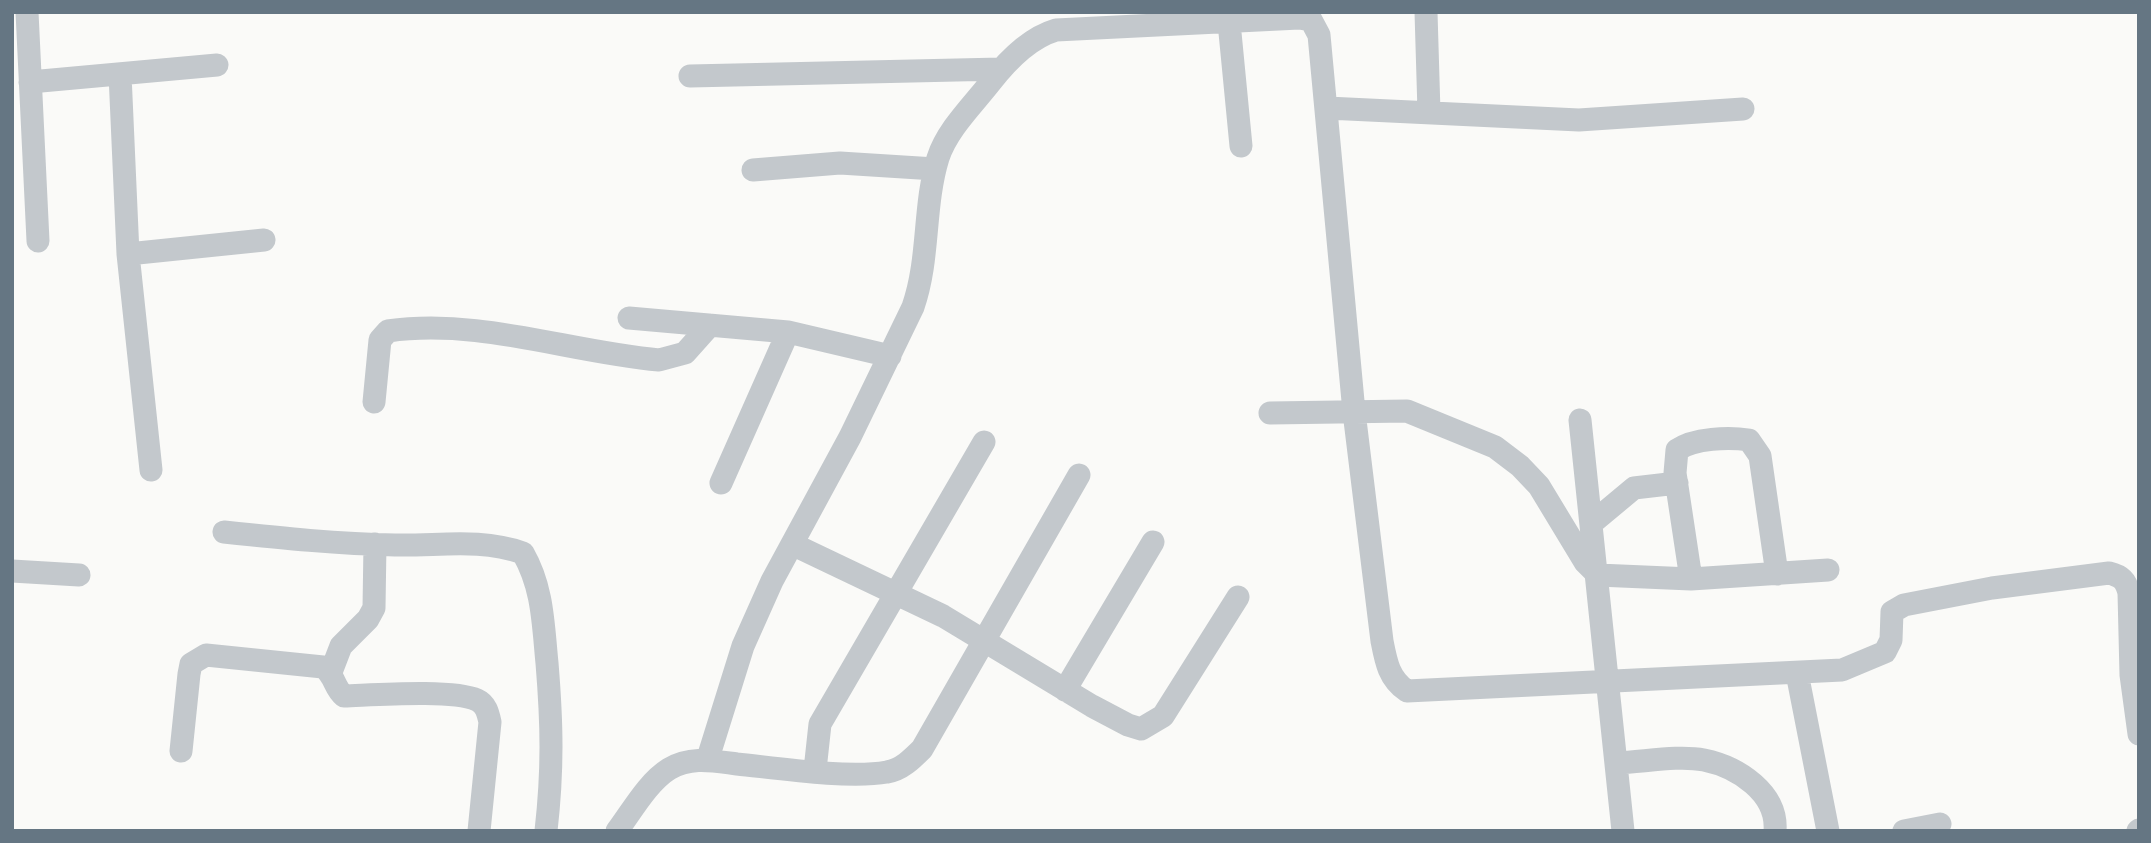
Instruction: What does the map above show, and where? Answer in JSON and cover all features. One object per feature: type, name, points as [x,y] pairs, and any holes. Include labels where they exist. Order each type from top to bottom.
[{"type":"street","points":[[27,12],[38,241]]},
{"type":"street","points":[[1426,12],[1429,111]]},
{"type":"street","points":[[1228,16],[1241,146]]},
{"type":"street","points":[[708,758],[743,646],[792,544],[890,356],[921,285],[928,197],[948,136],[1001,69],[1050,22],[1228,16],[1311,20],[1320,35],[1354,412],[1382,641],[1391,675],[1398,685],[1407,691],[1842,670],[1885,652],[1891,640],[1892,612],[1905,605],[1992,588],[2109,573],[2119,575],[2127,583],[2129,593],[2130,675],[2139,734]]},
{"type":"street","points":[[30,82],[217,65]]},
{"type":"street","points":[[690,76],[1001,69]]},
{"type":"street","points":[[120,74],[128,254],[151,470]]},
{"type":"street","points":[[1327,108],[1579,120],[1743,109]]},
{"type":"street","points":[[753,170],[839,163],[936,169]]},
{"type":"street","points":[[128,254],[264,240]]},
{"type":"street","points":[[629,318],[788,332],[890,356]]},
{"type":"street","points":[[374,402],[380,340],[388,331],[429,327],[473,330],[659,360],[685,353],[710,325]]},
{"type":"street","points":[[721,483],[788,332]]},
{"type":"street","points":[[1270,414],[1406,411],[1495,447],[1539,485],[1585,562],[1598,575],[1691,579],[1828,570]]},
{"type":"street","points":[[1580,420],[1623,831]]},
{"type":"street","points":[[1691,579],[1674,462],[1677,450],[1684,446],[1736,438],[1749,440],[1763,468],[1777,574]]},
{"type":"street","points":[[815,770],[816,737],[820,724],[984,442]]},
{"type":"street","points":[[618,831],[655,781],[669,769],[708,758],[730,763],[815,770],[888,772],[907,763],[922,750],[1079,475]]},
{"type":"street","points":[[1592,523],[1634,488],[1644,484],[1677,483]]},
{"type":"street","points":[[224,532],[375,544],[467,542],[500,545],[523,553],[536,576],[541,598],[551,708],[553,748],[546,831]]},
{"type":"street","points":[[1065,690],[1153,542]]},
{"type":"street","points":[[331,672],[341,646],[368,620],[374,608],[375,544]]},
{"type":"street","points":[[792,544],[943,616],[1065,690],[1128,725],[1141,729],[1163,716],[1238,597]]},
{"type":"street","points":[[12,571],[79,575]]},
{"type":"street","points":[[181,751],[188,674],[197,659],[206,655],[323,667],[331,672],[338,691],[344,696],[458,696],[478,700],[488,710],[490,723],[479,831]]},
{"type":"street","points":[[1797,673],[1828,831]]},
{"type":"street","points":[[1616,763],[1703,760],[1724,768],[1763,792],[1772,805],[1775,831]]},
{"type":"street","points":[[1904,831],[1940,824]]}]
